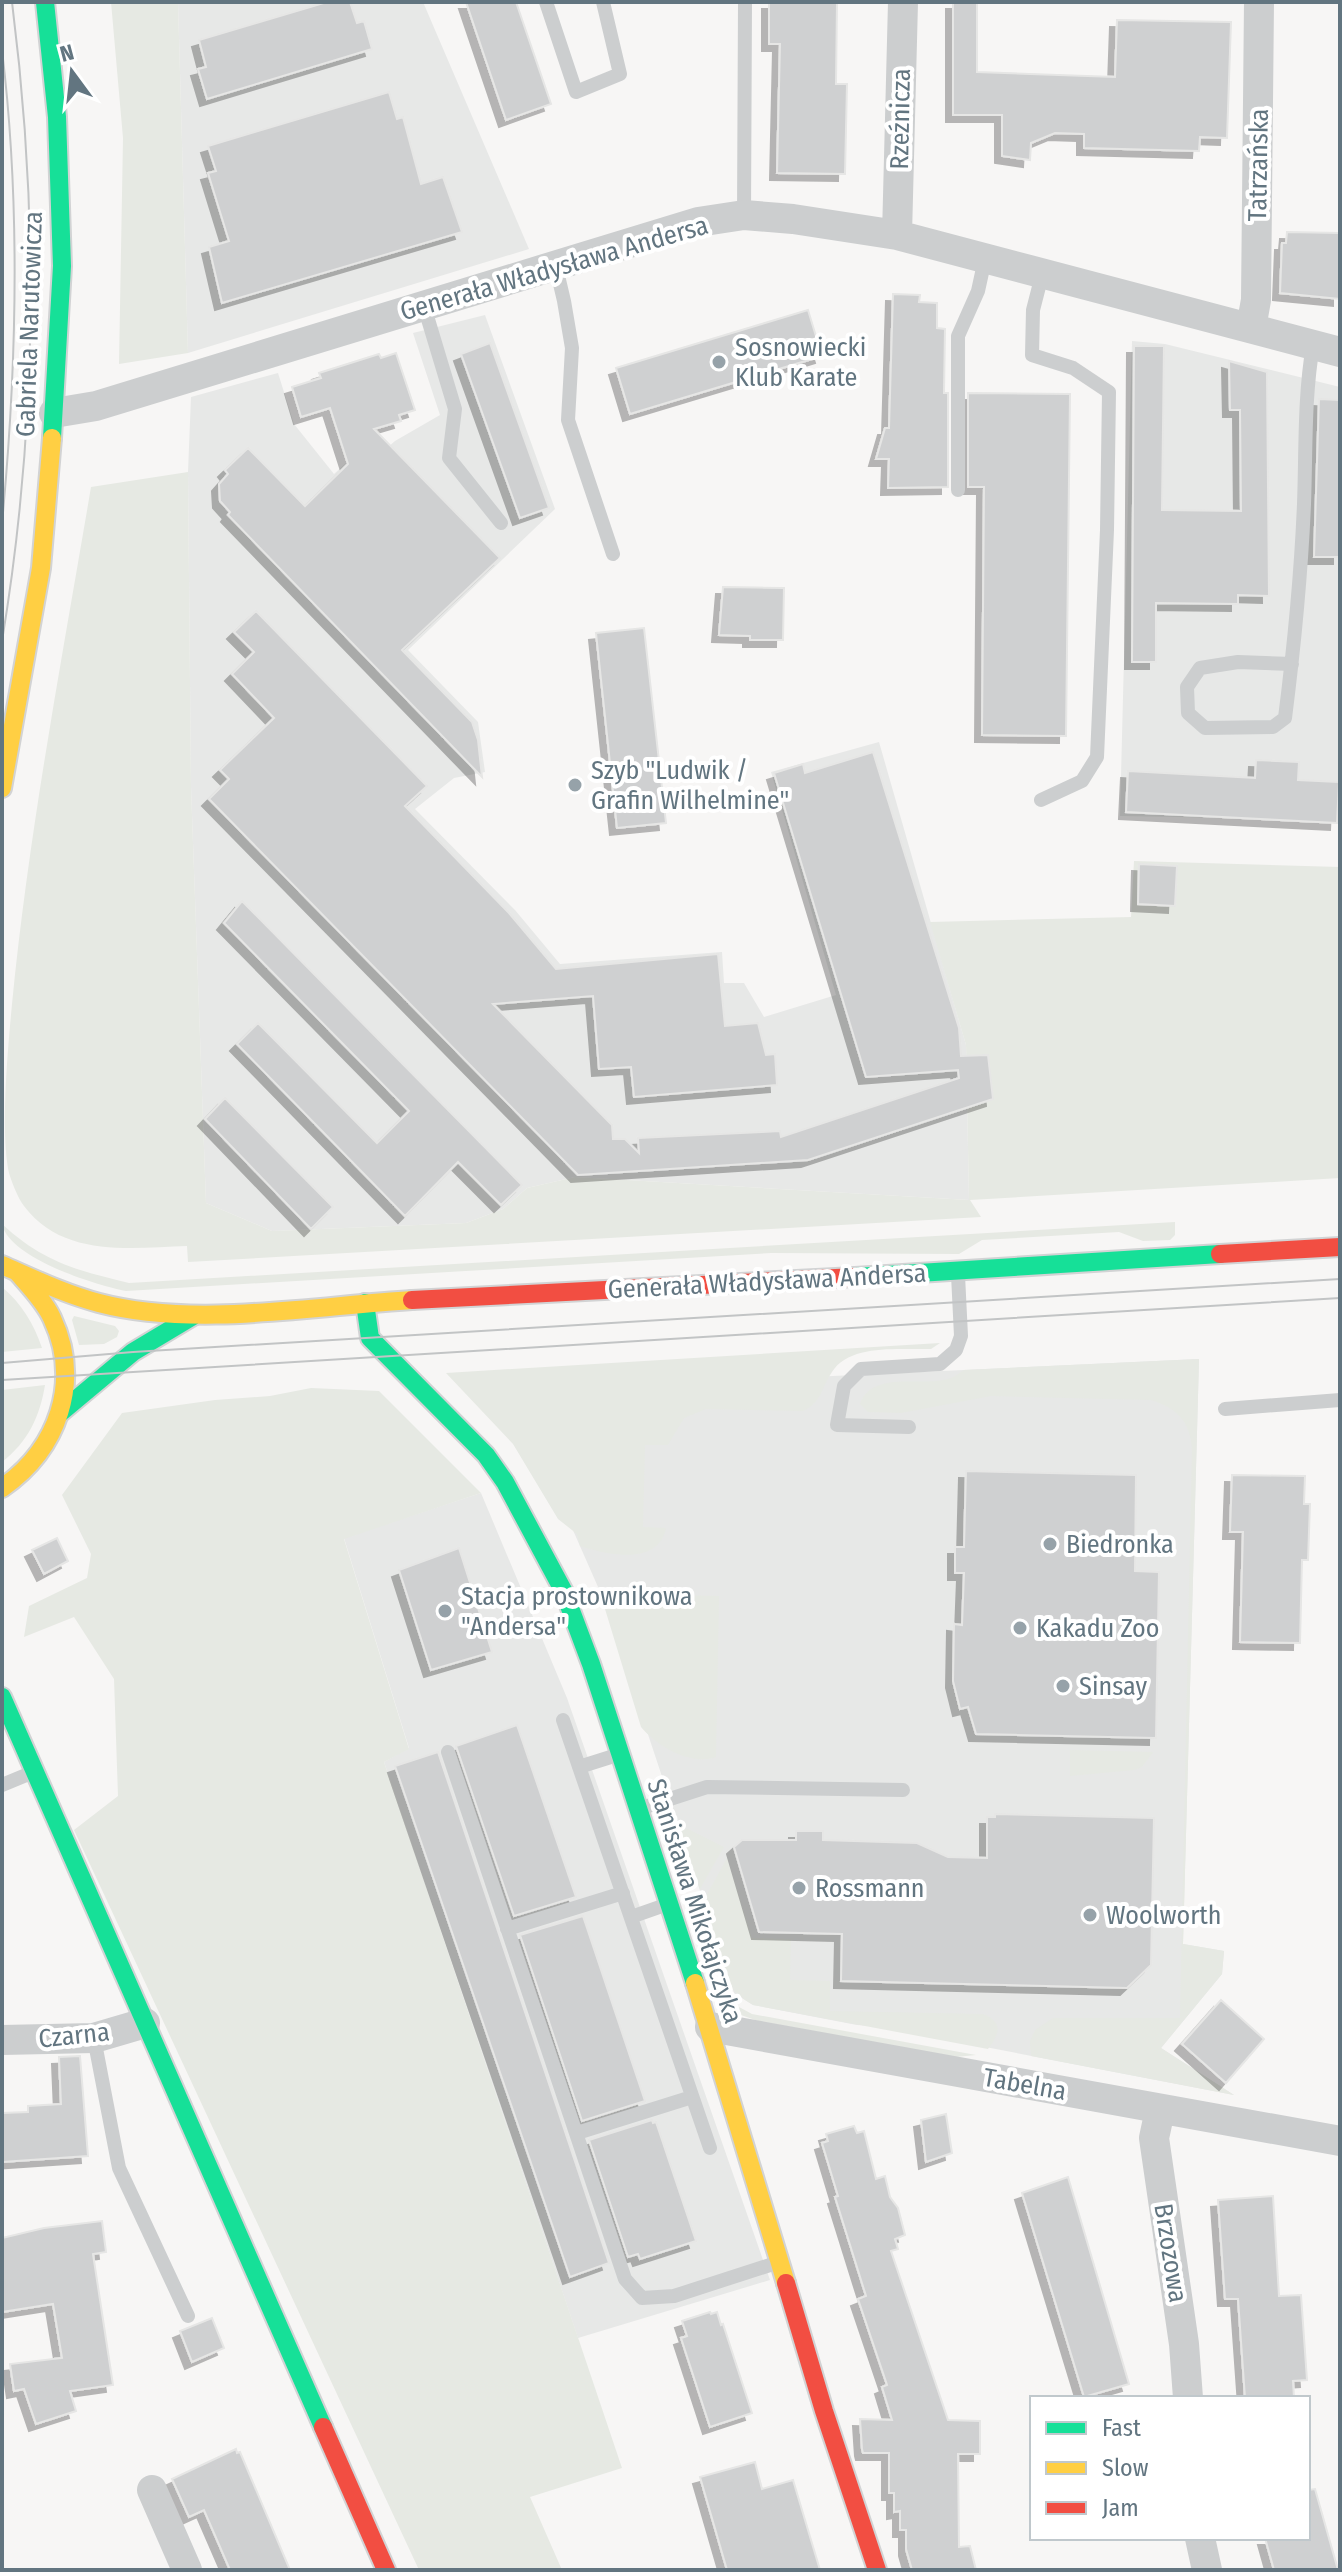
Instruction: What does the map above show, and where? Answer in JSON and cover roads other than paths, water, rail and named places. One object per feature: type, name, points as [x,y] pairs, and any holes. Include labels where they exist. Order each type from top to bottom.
[{"type":"street","name":"Gabriela Narutowicza","points":[[2,788],[41,568],[54,413],[62,266],[57,117],[45,2]]},
{"type":"street","name":"Rzeźnicza","points":[[897,235],[903,2]]},
{"type":"street","name":"Tatrzańska","points":[[1251,328],[1256,300],[1259,2]]},
{"type":"street","name":"Generała Władysława Andersa","points":[[54,413],[96,406],[698,222],[744,215],[897,235],[1326,348]]},
{"type":"street","name":"Generała Władysława Andersa","points":[[10,1269],[60,1291],[102,1304],[193,1316],[365,1303],[1340,1247]]},
{"type":"street","points":[[2,1253],[10,1269],[37,1295],[51,1317],[65,1375],[60,1413],[53,1435],[28,1469],[6,1486],[2,1501]]},
{"type":"street","name":"Stanisława Mikołajczyka","points":[[365,1303],[370,1338],[469,1435],[505,1482],[564,1592],[591,1664],[710,2027],[824,2411],[877,2570]]},
{"type":"street","name":"Generała Władysława Andersa","points":[[60,1413],[133,1352],[193,1316]]},
{"type":"street","points":[[2,1697],[386,2570]]},
{"type":"street","name":"Czarna","points":[[2,2040],[94,2038],[145,2023]]},
{"type":"street","name":"Tabelna","points":[[710,2027],[1340,2141]]},
{"type":"street","name":"Brzozowa","points":[[1160,2110],[1154,2138],[1184,2344],[1188,2396]]},
{"type":"street","points":[[152,2490],[187,2570]]},
{"type":"street","points":[[1200,2540],[1207,2570]]},
{"type":"lane","points":[[546,2],[576,92],[620,74],[603,2]]},
{"type":"lane","points":[[744,215],[745,2]]},
{"type":"lane","points":[[958,490],[958,336],[978,291],[985,259]]},
{"type":"lane","points":[[556,267],[572,348],[568,420],[613,554]]},
{"type":"lane","points":[[1041,800],[1082,781],[1097,757],[1107,530],[1109,392],[1073,368],[1032,355],[1033,310],[1042,275]]},
{"type":"lane","points":[[424,306],[455,409],[449,458],[501,523]]},
{"type":"lane","points":[[1292,664],[1238,662],[1200,668],[1187,687],[1188,713],[1205,728],[1273,727],[1285,718],[1292,664],[1304,503],[1306,384],[1326,348]]},
{"type":"lane","points":[[909,1427],[837,1425],[841,1394],[844,1386],[861,1369],[940,1364],[956,1350],[961,1336],[957,1270]]},
{"type":"lane","points":[[1225,1409],[1340,1400]]},
{"type":"lane","points":[[563,1720],[710,2148]]},
{"type":"lane","points":[[448,1752],[625,2279],[642,2298],[674,2296],[780,2262]]},
{"type":"lane","points":[[579,1767],[620,1754]]},
{"type":"lane","points":[[2,1785],[34,1771]]},
{"type":"lane","points":[[638,1810],[681,1793],[707,1787],[903,1790]]},
{"type":"lane","points":[[507,1929],[623,1893]]},
{"type":"lane","points":[[631,1917],[668,1904]]},
{"type":"lane","points":[[94,2038],[119,2168],[188,2316]]},
{"type":"lane","points":[[577,2133],[692,2097]]},
{"type":"tram line","points":[[2,641],[22,482],[30,322],[27,162],[12,2]]},
{"type":"tram line","points":[[2,50],[12,168],[15,286],[11,405],[2,523]]},
{"type":"tram line","points":[[2,1363],[133,1352],[1340,1279]]},
{"type":"tram line","points":[[2,1380],[1340,1298]]},
{"type":"place","name":"Sosnowiecki Klub Karate","points":[[719,362]]},
{"type":"place","name":"Szyb \"Ludwik / Grafin Wilhelmine\"","points":[[575,785]]},
{"type":"place","name":"Biedronka","points":[[1050,1544]]},
{"type":"place","name":"Stacja prostownikowa \"Andersa\"","points":[[445,1611]]},
{"type":"place","name":"Kakadu Zoo","points":[[1020,1628]]},
{"type":"place","name":"Sinsay","points":[[1063,1686]]},
{"type":"place","name":"Rossmann","points":[[799,1888]]},
{"type":"place","name":"Woolworth","points":[[1090,1915]]}]
